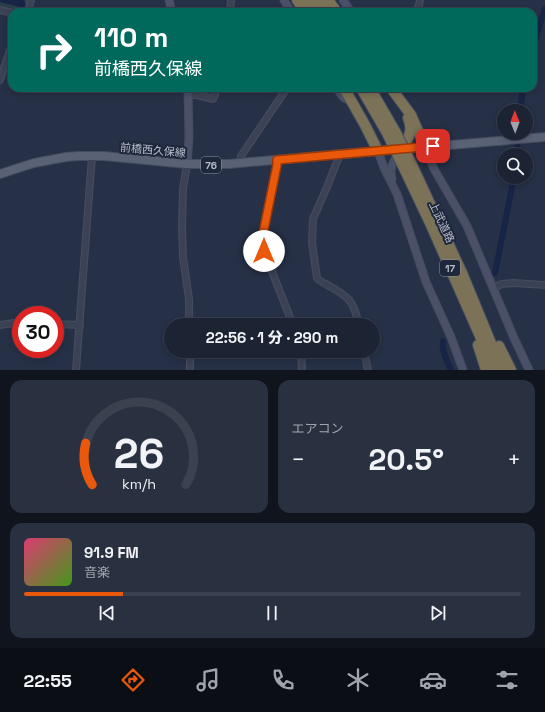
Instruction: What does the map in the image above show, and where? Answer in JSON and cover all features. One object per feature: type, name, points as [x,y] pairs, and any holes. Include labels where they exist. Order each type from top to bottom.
[{"type":"highway","points":[[346,92],[378,151]]},
{"type":"highway","name":"上武道路","points":[[364,92],[391,133]]},
{"type":"highway","name":"上武道路","points":[[372,92],[468,286],[502,370]]},
{"type":"highway","points":[[395,92],[411,115],[425,147]]},
{"type":"highway","points":[[401,149],[410,136],[411,128],[411,124],[403,104]]},
{"type":"highway","name":"上武道路","points":[[408,166],[495,370]]},
{"type":"highway","name":"17","points":[[468,286],[511,370]]},
{"type":"highway","name":"17","points":[[467,306],[486,370]]},
{"type":"main road","name":"前橋西久保線","points":[[0,174],[45,160],[66,157],[92,156],[187,164],[220,165],[545,137]]},
{"type":"street","points":[[0,80],[8,56]]},
{"type":"street","points":[[189,318],[189,299],[183,257],[182,227],[183,189],[189,138],[188,92],[213,99],[216,92]]},
{"type":"street","points":[[240,164],[241,156],[284,92]]},
{"type":"street","points":[[340,92],[344,98],[351,100]]},
{"type":"street","points":[[425,147],[434,170],[467,226],[529,370]]},
{"type":"street","points":[[401,149],[391,166],[390,171],[426,282],[451,337],[463,370]]},
{"type":"street","points":[[378,151],[384,168],[397,194]]},
{"type":"street","points":[[340,154],[313,219],[312,243],[317,278],[343,295],[350,302],[357,318]]},
{"type":"street","points":[[76,370],[92,156]]},
{"type":"street","points":[[277,160],[262,242],[264,251],[290,318]]},
{"type":"street","points":[[493,288],[502,284],[513,283],[545,285]]},
{"type":"street","points":[[0,325],[12,323]]},
{"type":"street","points":[[64,324],[80,325]]},
{"type":"street","points":[[190,358],[190,370]]},
{"type":"street","points":[[301,358],[302,370]]},
{"type":"street","points":[[365,358],[368,370]]},
{"type":"shaded area","points":[[0,0],[28,0],[27,8],[8,8],[8,10],[0,8]]},
{"type":"water","points":[[0,0],[24,0],[27,8],[20,8],[0,2]]},
{"type":"waterway","points":[[537,34],[545,9]]},
{"type":"waterway","points":[[521,104],[522,92]]},
{"type":"waterway","points":[[495,273],[513,184]]},
{"type":"waterway","points":[[443,341],[444,352],[451,370]]},
{"type":"route","points":[[264,251],[262,242],[263,234],[278,163],[277,160],[433,146]]}]
